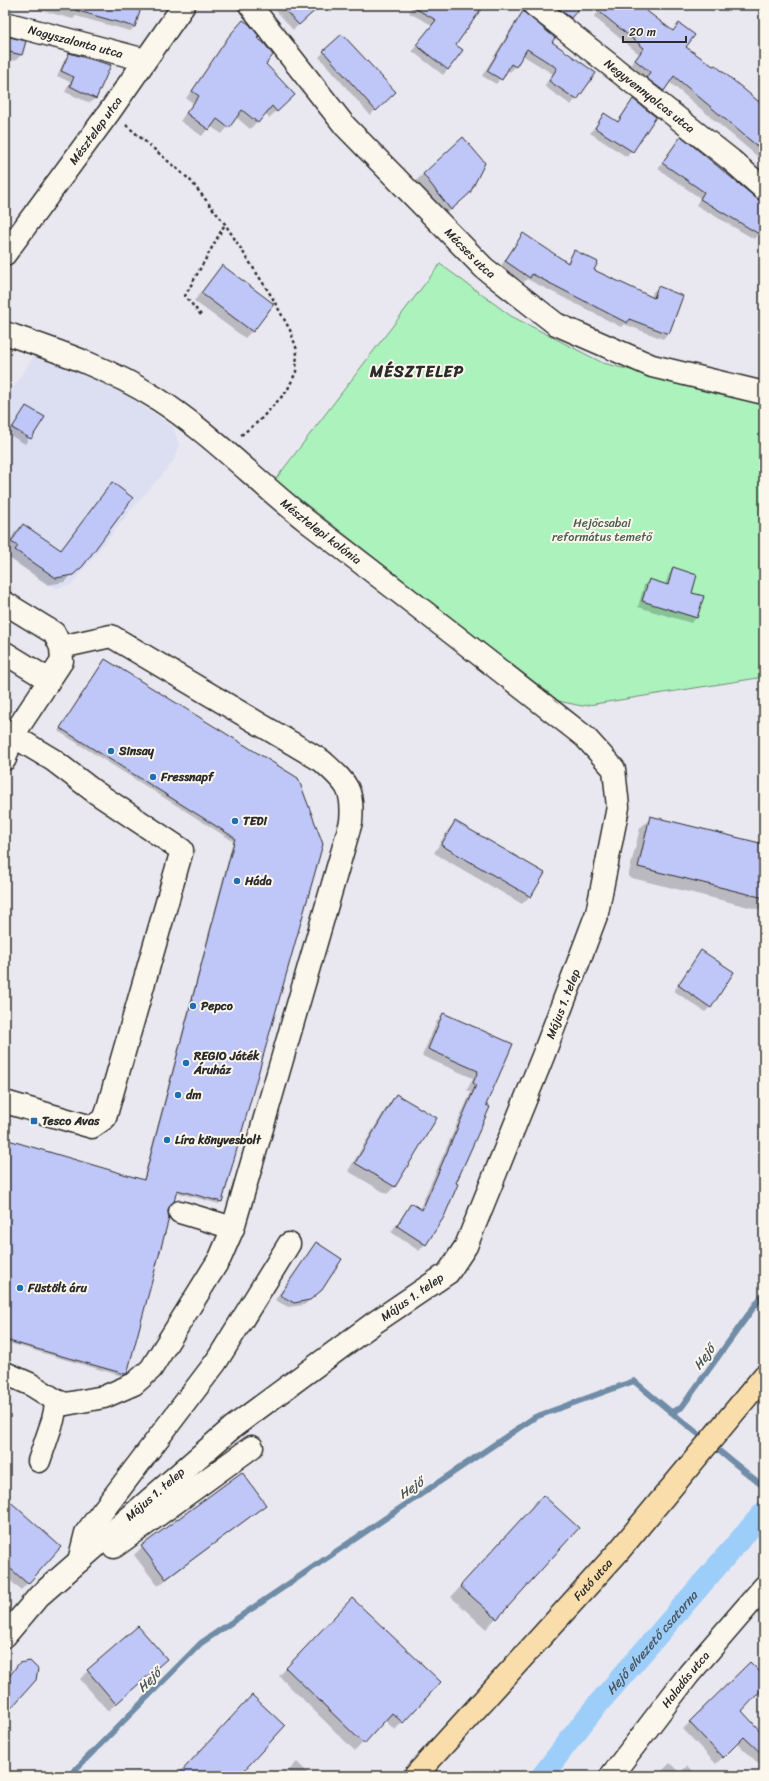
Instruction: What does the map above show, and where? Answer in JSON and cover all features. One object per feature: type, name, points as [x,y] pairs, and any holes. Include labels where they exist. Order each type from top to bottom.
[{"type":"main road","name":"Futó utca","points":[[425,1771],[612,1558],[709,1444],[764,1376]]},
{"type":"street","name":"Mésztelep utca","points":[[5,254],[110,111],[184,5]]},
{"type":"street","name":"Mécses utca","points":[[250,5],[345,126],[484,268],[556,324],[652,366],[764,393]]},
{"type":"street","name":"Negyvennyolcas utca","points":[[534,5],[732,160],[764,189]]},
{"type":"street","name":"Nagyszalonta utca","points":[[5,23],[145,60]]},
{"type":"street","name":"Mésztelepi kolónia","points":[[5,333],[88,362],[124,379],[157,398],[223,448],[302,517],[585,737],[614,769]]},
{"type":"street","points":[[5,603],[54,633],[61,647],[62,661],[9,734],[5,759]]},
{"type":"street","points":[[5,1372],[30,1384],[57,1402],[66,1404],[104,1397],[134,1384],[151,1369],[220,1258],[233,1228],[351,822],[353,804],[345,783],[322,761],[111,636],[61,647]]},
{"type":"street","points":[[5,653],[49,680]]},
{"type":"street","points":[[5,1102],[92,1127],[105,1118],[182,850],[95,792],[53,760],[9,734]]},
{"type":"street","name":"Május 1. telep","points":[[5,1636],[39,1596],[233,1427],[374,1323],[448,1273],[466,1246],[543,1056],[597,913],[618,806],[614,769]]},
{"type":"street","points":[[180,1212],[233,1228]]},
{"type":"street","points":[[79,1560],[86,1533],[216,1362],[289,1244]]},
{"type":"street","points":[[39,1461],[53,1420],[57,1402]]},
{"type":"street","points":[[79,1560],[113,1548],[252,1447]]},
{"type":"street","name":"Haladás utca","points":[[611,1776],[689,1674],[764,1587]]},
{"type":"path","points":[[110,111],[190,180],[224,224],[272,297],[290,330],[297,350],[296,372],[287,392],[259,421],[223,448]]},
{"type":"path","points":[[201,315],[185,296],[224,224]]},
{"type":"shaded area","points":[[35,354],[106,380],[173,427],[179,445],[173,462],[132,509],[71,585],[56,588],[5,555],[5,401]]},
{"type":"green space","name":"Hejőcsabai református temető","points":[[440,264],[511,316],[603,363],[764,404],[764,677],[582,706],[558,701],[275,480]]},
{"type":"building","points":[[75,5],[142,5],[135,27],[75,10]]},
{"type":"building","points":[[280,5],[321,5],[299,25]]},
{"type":"building","points":[[409,5],[484,5],[456,45],[463,50],[448,70],[416,45],[436,20]]},
{"type":"building","points":[[554,5],[582,5],[571,18]]},
{"type":"building","points":[[591,5],[639,5],[673,31],[679,23],[695,35],[686,47],[713,66],[715,65],[764,106],[764,152],[674,76],[664,91],[646,78],[650,72],[635,60],[644,48]]},
{"type":"building","points":[[523,11],[555,38],[552,42],[596,73],[577,100],[549,81],[557,68],[527,49],[516,67],[511,64],[502,80],[487,71]]},
{"type":"building","points":[[243,20],[249,24],[259,36],[257,38],[264,43],[273,55],[266,64],[295,95],[277,112],[272,106],[258,123],[242,110],[229,128],[217,119],[209,130],[186,113],[199,96],[192,91],[229,36]]},
{"type":"building","points":[[342,34],[396,92],[376,111],[323,51]]},
{"type":"building","points":[[5,36],[26,41],[22,55],[5,51]]},
{"type":"building","points":[[69,53],[111,65],[96,99],[70,86],[74,77],[61,71]]},
{"type":"building","points":[[633,99],[656,117],[633,152],[595,128],[604,113],[618,122]]},
{"type":"building","points":[[681,136],[756,198],[764,201],[764,237],[700,199],[704,192],[662,163]]},
{"type":"building","points":[[463,137],[485,163],[470,193],[451,210],[423,174]]},
{"type":"building","points":[[523,233],[568,263],[574,250],[598,262],[594,270],[654,298],[658,286],[683,296],[669,334],[629,319],[627,323],[532,274],[530,278],[505,261]]},
{"type":"building","points":[[222,265],[274,304],[253,332],[201,293]]},
{"type":"building","points":[[26,406],[45,417],[31,439],[12,428]]},
{"type":"building","points":[[112,482],[133,498],[83,566],[73,575],[56,578],[15,550],[18,546],[11,542],[23,524],[61,550]]},
{"type":"building","points":[[673,567],[697,575],[692,593],[704,596],[697,618],[642,601],[649,579],[668,585]]},
{"type":"building","points":[[105,659],[298,778],[323,844],[222,1202],[177,1190],[174,1202],[168,1209],[169,1218],[127,1374],[5,1340],[5,1139],[144,1180],[235,838],[60,728]]},
{"type":"building","points":[[650,816],[764,844],[764,898],[638,867]]},
{"type":"building","points":[[455,821],[545,873],[531,897],[441,845]]},
{"type":"building","points":[[701,950],[734,972],[711,1008],[678,985]]},
{"type":"building","points":[[443,1013],[513,1044],[486,1105],[490,1107],[456,1183],[458,1184],[444,1217],[426,1245],[397,1226],[411,1203],[422,1210],[476,1085],[473,1083],[478,1071],[428,1049]]},
{"type":"building","points":[[396,1094],[437,1118],[395,1187],[355,1163]]},
{"type":"building","points":[[316,1242],[342,1259],[322,1290],[310,1300],[294,1303],[280,1295]]},
{"type":"building","points":[[242,1472],[266,1505],[166,1579],[141,1546]]},
{"type":"building","points":[[543,1495],[579,1528],[497,1619],[460,1586]]},
{"type":"building","points":[[5,1497],[61,1547],[28,1584],[5,1564]]},
{"type":"building","points":[[352,1598],[441,1682],[403,1723],[392,1713],[364,1744],[286,1668]]},
{"type":"building","points":[[138,1626],[167,1659],[116,1704],[87,1670]]},
{"type":"building","points":[[30,1661],[38,1669],[36,1680],[5,1715],[5,1682],[19,1663]]},
{"type":"building","points":[[750,1662],[764,1676],[764,1687],[742,1711],[764,1735],[764,1756],[744,1737],[723,1758],[689,1722]]},
{"type":"building","points":[[252,1695],[285,1726],[239,1776],[177,1776]]},
{"type":"waterway","name":"Hejő","points":[[69,1776],[201,1643],[535,1417],[634,1381],[671,1412],[681,1408],[764,1293]]},
{"type":"waterway","points":[[671,1412],[764,1487]]},
{"type":"waterway","name":"Hejő elvezető csatorna","points":[[542,1776],[592,1711],[764,1512]]},
{"type":"place","name":"Sinsay","points":[[111,751]]},
{"type":"place","name":"Fressnapf","points":[[153,777]]},
{"type":"place","name":"TEDi","points":[[235,821]]},
{"type":"place","name":"Háda","points":[[237,881]]},
{"type":"place","name":"Pepco","points":[[193,1006]]},
{"type":"place","name":"REGIO Játék Áruház","points":[[186,1063]]},
{"type":"place","name":"dm","points":[[178,1095]]},
{"type":"place","name":"Tesco Avas","points":[[34,1121]]},
{"type":"place","name":"Líra könyvesbolt","points":[[167,1140]]},
{"type":"place","name":"Füstölt áru","points":[[20,1288]]},
{"type":"district","name":"MÉSZTELEP","points":[[417,371]]}]
